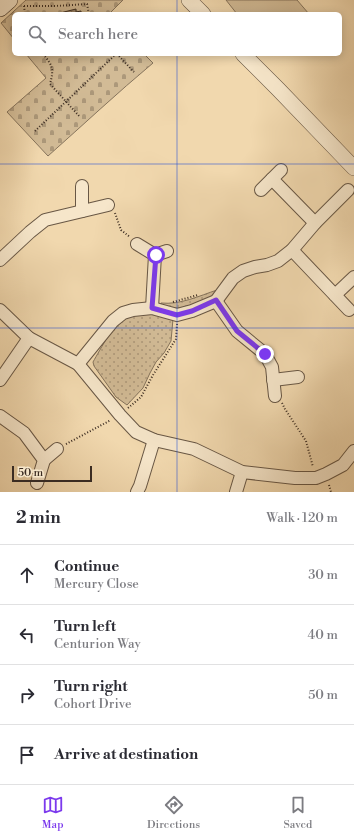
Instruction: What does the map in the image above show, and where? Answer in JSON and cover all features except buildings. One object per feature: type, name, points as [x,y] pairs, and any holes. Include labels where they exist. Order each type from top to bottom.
[{"type":"main road","points":[[0,8],[19,3]]},
{"type":"street","points":[[189,0],[201,12]]},
{"type":"street","points":[[245,56],[354,168]]},
{"type":"street","points":[[261,190],[281,170]]},
{"type":"street","points":[[272,180],[315,223]]},
{"type":"street","points":[[82,186],[82,211]]},
{"type":"street","points":[[78,364],[113,321],[123,313],[153,303],[177,315],[192,311],[216,300],[233,278],[243,272],[278,261],[292,250],[315,223],[348,190]]},
{"type":"street","points":[[0,260],[30,232],[46,220],[108,205]]},
{"type":"street","points":[[137,244],[156,255],[168,251]]},
{"type":"street","points":[[292,250],[349,310]]},
{"type":"street","points":[[153,303],[156,255]]},
{"type":"street","points":[[335,295],[354,276]]},
{"type":"street","points":[[216,300],[237,331],[265,354],[272,367],[275,396]]},
{"type":"street","points":[[0,310],[29,338],[78,364],[136,432],[154,440],[194,448],[242,472],[295,478],[316,478],[343,465],[354,451]]},
{"type":"street","points":[[0,380],[29,338]]},
{"type":"street","points":[[273,380],[298,377]]},
{"type":"street","points":[[0,416],[24,433],[44,460]]},
{"type":"street","points":[[137,492],[154,440]]},
{"type":"street","points":[[37,483],[44,460],[57,449]]},
{"type":"street","points":[[236,492],[242,472]]},
{"type":"path","points":[[19,3],[24,12]]},
{"type":"path","points":[[19,3],[55,6],[87,4],[89,12]]},
{"type":"path","points":[[45,56],[51,64],[52,68],[50,84],[80,117]]},
{"type":"path","points":[[35,131],[114,56]]},
{"type":"path","points":[[118,56],[134,72]]},
{"type":"path","points":[[108,205],[113,205],[122,230],[137,244]]},
{"type":"path","points":[[153,303],[170,302],[203,294]]},
{"type":"path","points":[[57,449],[120,415],[141,398],[153,375],[176,339],[177,315]]},
{"type":"path","points":[[275,396],[279,396],[285,409],[306,441],[316,478]]},
{"type":"green space","points":[[26,0],[123,0],[111,12],[13,12]]},
{"type":"green space","points":[[226,0],[297,0],[307,12],[235,12]]},
{"type":"green space","points":[[12,13],[12,37],[1,23]]},
{"type":"green space","points":[[28,56],[146,56],[153,63],[48,156],[7,112],[46,78]]},
{"type":"green space","points":[[217,290],[214,295],[208,299],[183,308],[168,308],[161,304],[175,303]]},
{"type":"green space","points":[[145,312],[173,319],[171,341],[164,353],[156,362],[143,388],[127,405],[116,397],[94,366],[93,362],[119,322],[129,315]]},
{"type":"route","points":[[156,255],[152,308],[177,315],[192,311],[216,300],[237,331],[265,354]]}]
